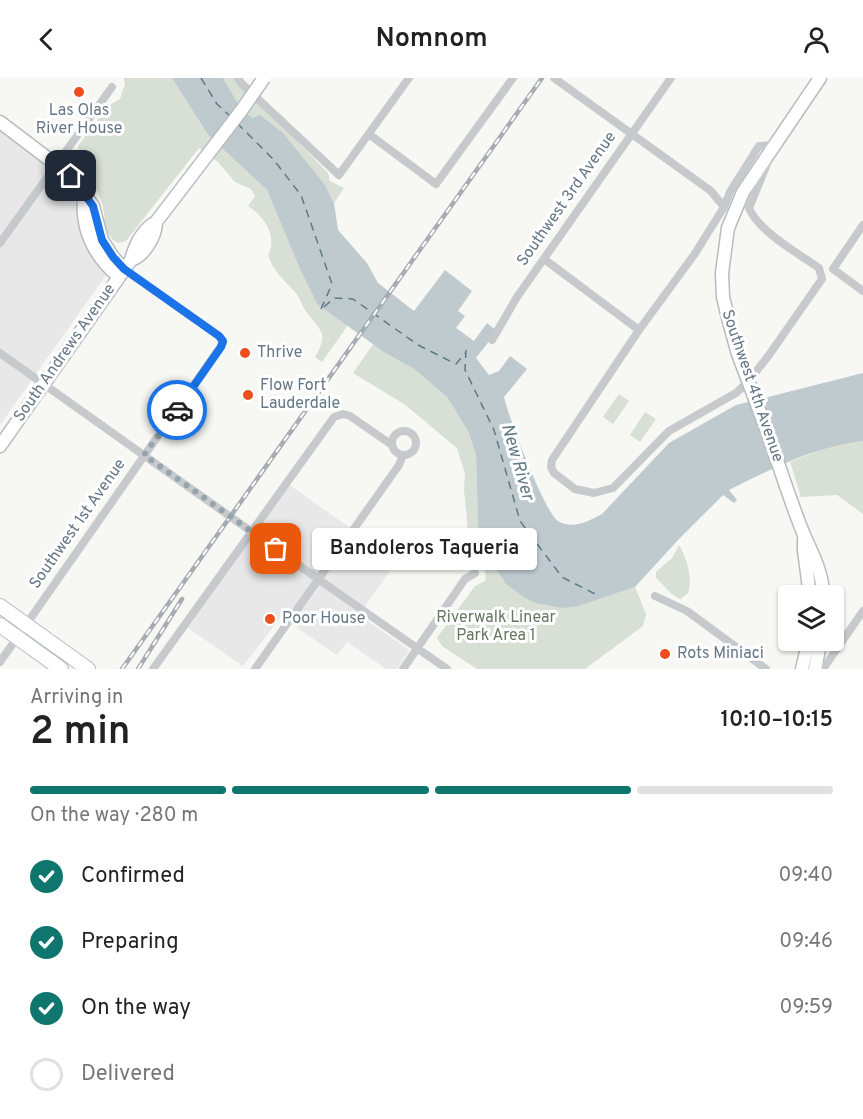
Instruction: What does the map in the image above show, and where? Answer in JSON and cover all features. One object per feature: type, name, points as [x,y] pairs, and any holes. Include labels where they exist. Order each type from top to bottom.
[{"type":"main road","name":"South Andrews Avenue","points":[[0,447],[125,268],[139,258],[156,231],[156,222],[225,134],[264,78]]},
{"type":"main road","name":"Southwest 4th Avenue","points":[[820,78],[742,192],[734,209],[724,248],[722,273],[723,297],[738,354],[802,531],[815,556],[822,585]]},
{"type":"main road","points":[[0,122],[71,176],[93,206],[102,240],[113,257],[125,268]]},
{"type":"main road","points":[[802,531],[809,585]]},
{"type":"main road","points":[[0,606],[88,669]]},
{"type":"main road","points":[[0,624],[61,669]]},
{"type":"main road","points":[[802,669],[806,651]]},
{"type":"main road","points":[[815,669],[819,651]]},
{"type":"street","points":[[238,78],[339,176],[409,78]]},
{"type":"street","points":[[370,135],[436,184],[513,78]]},
{"type":"street","points":[[554,78],[568,82],[632,134],[711,191],[724,207]]},
{"type":"street","name":"Southwest 3rd Avenue","points":[[492,340],[517,297],[671,78]]},
{"type":"street","points":[[0,243],[112,87]]},
{"type":"street","name":"Southwest 4th Avenue","points":[[765,157],[767,164],[749,208],[752,215],[760,226],[819,268],[822,279],[777,344],[747,383],[736,393],[669,431],[613,488],[594,493],[575,489],[554,473],[552,460],[639,330],[682,271],[724,207],[730,192],[759,146],[774,145]]},
{"type":"street","points":[[711,191],[730,192]]},
{"type":"street","points":[[863,225],[832,269],[863,291]]},
{"type":"street","points":[[544,258],[639,330]]},
{"type":"street","name":"Southwest 1st Avenue","points":[[0,662],[223,341],[125,268]]},
{"type":"street","points":[[0,353],[447,669]]},
{"type":"street","points":[[153,669],[334,417],[343,414],[358,420],[392,445]]},
{"type":"street","points":[[399,431],[411,433],[416,439],[416,447],[411,454],[403,455],[395,452],[392,445],[393,437],[399,431]]},
{"type":"street","points":[[255,669],[399,465],[403,455]]},
{"type":"street","points":[[403,669],[465,579],[476,573]]},
{"type":"street","points":[[655,596],[687,611],[766,669]]},
{"type":"street","points":[[823,669],[863,611]]},
{"type":"shaded area","points":[[0,128],[45,160],[70,192],[77,208],[84,245],[106,275],[0,425]]},
{"type":"shaded area","points":[[288,484],[397,561],[359,615],[409,650],[397,669],[386,669],[347,642],[337,655],[281,617],[243,666],[188,628]]},
{"type":"green space","points":[[124,78],[172,78],[208,135],[267,190],[317,304],[348,325],[322,362],[315,357],[322,343],[322,333],[305,310],[297,294],[279,275],[270,261],[268,255],[271,241],[268,228],[259,215],[248,206],[255,196],[251,189],[235,182],[218,162],[199,148],[126,241],[118,243],[110,236],[98,193],[79,168],[78,146],[108,106],[120,99],[125,84]]},
{"type":"green space","points":[[223,78],[236,78],[328,173],[330,181],[344,188],[334,203],[325,185],[242,110]]},
{"type":"green space","name":"Riverwalk Linear Park Area 1","points":[[373,344],[414,369],[447,397],[468,431],[476,455],[478,526],[486,555],[506,584],[579,606],[635,587],[646,614],[643,626],[585,669],[477,669],[442,646],[437,638],[475,586],[485,581],[486,575],[483,567],[475,561],[469,541],[464,490],[465,474],[457,448],[404,404],[353,373]]},
{"type":"green space","points":[[619,394],[629,401],[613,424],[603,417]]},
{"type":"green space","points":[[645,412],[656,419],[640,442],[630,435]]},
{"type":"green space","points":[[863,441],[863,514],[837,495],[801,497],[790,462],[838,443]]},
{"type":"green space","points":[[679,545],[687,562],[690,581],[688,593],[681,599],[671,593],[656,578],[656,572],[672,558]]},
{"type":"water","name":"New River","points":[[172,78],[223,78],[242,110],[253,118],[260,115],[283,133],[325,185],[334,203],[338,230],[367,263],[378,283],[414,311],[445,270],[472,291],[458,311],[465,316],[456,328],[474,341],[487,323],[497,331],[476,358],[489,375],[499,371],[510,356],[527,369],[504,397],[536,483],[558,521],[575,525],[602,514],[669,443],[736,405],[863,373],[863,441],[811,453],[729,490],[737,500],[734,503],[723,495],[635,587],[579,606],[562,608],[536,603],[525,598],[506,584],[486,555],[478,526],[476,455],[468,431],[447,397],[414,369],[384,352],[317,304],[267,190],[208,135]]},
{"type":"ferry route","points":[[201,78],[217,104],[230,116]]},
{"type":"ferry route","points":[[237,123],[273,159],[301,195],[332,284],[321,309]]},
{"type":"ferry route","points":[[324,307],[334,298],[353,299],[418,345],[456,364],[465,353]]},
{"type":"ferry route","points":[[466,350],[465,370],[494,430],[520,521],[562,577],[597,595]]},
{"type":"railway","points":[[122,669],[542,78]]},
{"type":"railway","points":[[138,669],[182,599]]},
{"type":"way so far","points":[[177,410],[144,455],[276,549]]},
{"type":"place","name":"Las Olas River House","points":[[79,92]]},
{"type":"place","name":"Thrive","points":[[245,353]]},
{"type":"place","name":"Flow Fort Lauderdale","points":[[248,395]]},
{"type":"place","name":"Bandoleros Taqueria","points":[[276,549]]},
{"type":"place","name":"Poor House","points":[[270,619]]},
{"type":"place","name":"Rots Miniaci","points":[[665,654]]},
{"type":"route","points":[[71,176],[93,206],[102,240],[124,269],[223,341],[177,410]]}]
